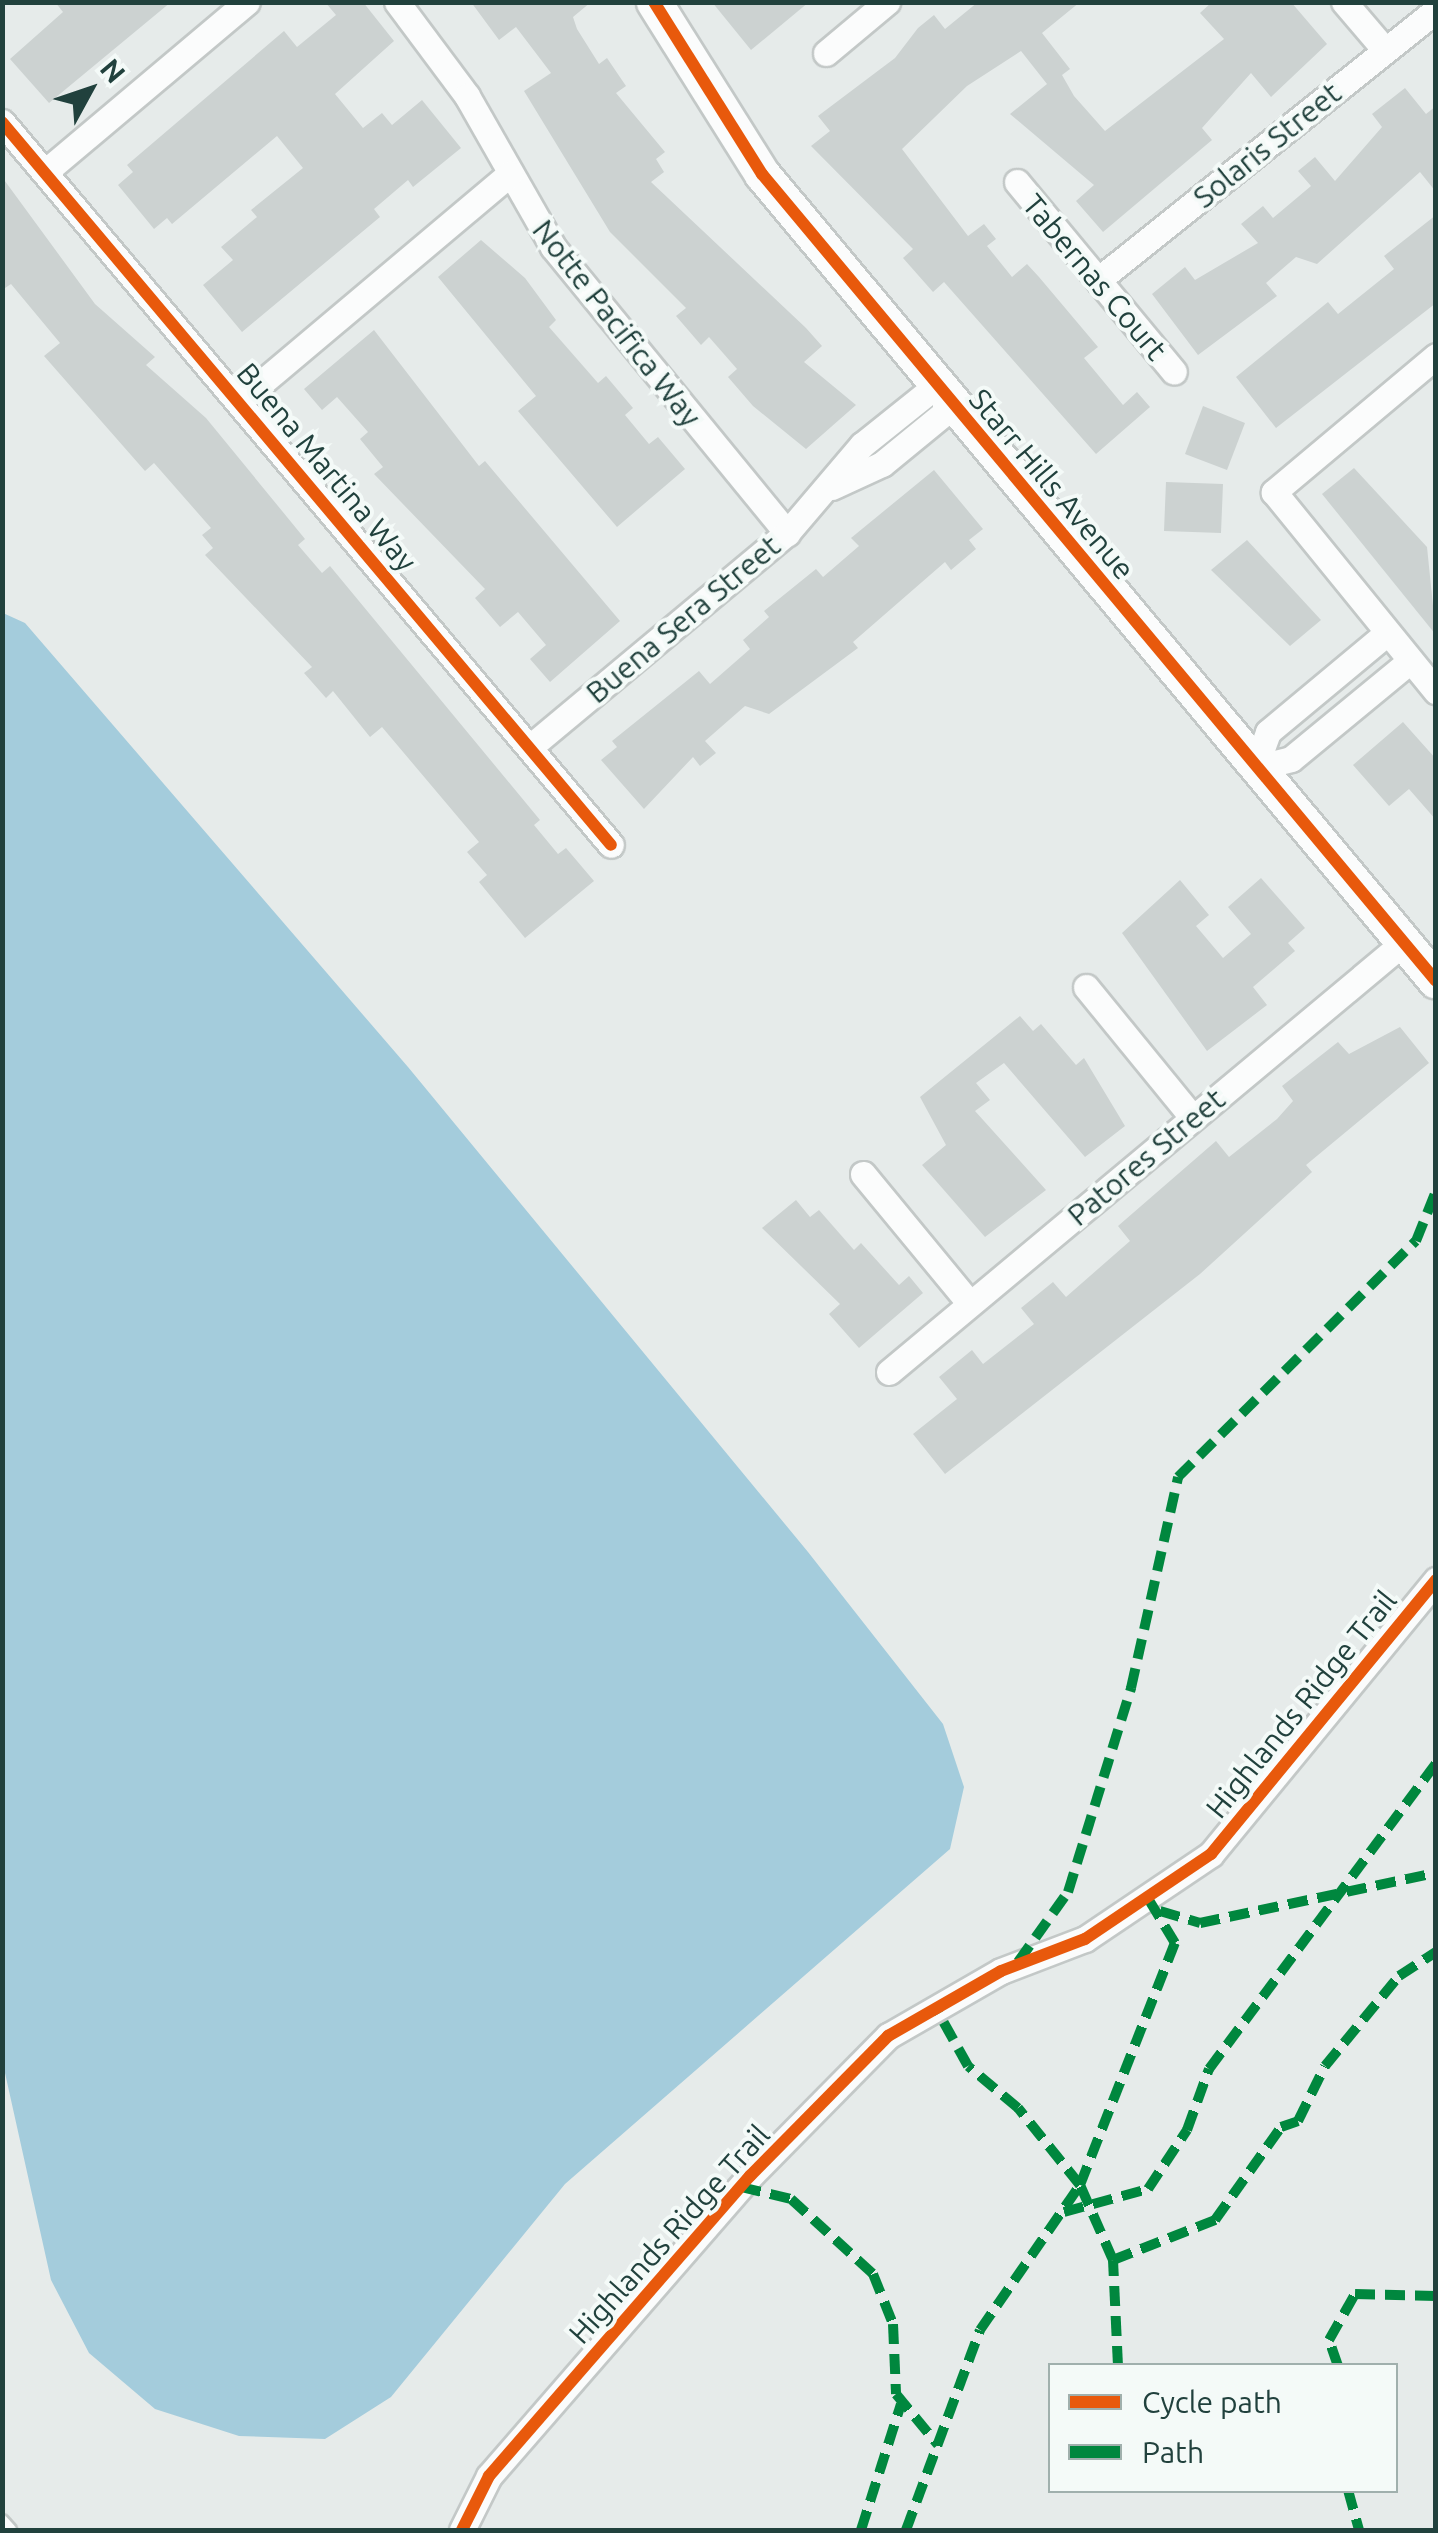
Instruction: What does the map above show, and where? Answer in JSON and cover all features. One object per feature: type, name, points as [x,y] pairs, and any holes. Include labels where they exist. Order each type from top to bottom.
[{"type":"street","points":[[44,172],[247,2]]},
{"type":"street","name":"Notte Pacifica Way","points":[[397,2],[440,54],[510,174],[601,311],[786,533]]},
{"type":"street","name":"Starr Hills Avenue","points":[[654,2],[762,174],[1436,981]]},
{"type":"street","points":[[826,52],[887,2]]},
{"type":"street","points":[[1344,2],[1385,50]]},
{"type":"street","name":"Solaris Street","points":[[1098,280],[1436,10]]},
{"type":"street","name":"Buena Martina Way","points":[[2,122],[611,845]]},
{"type":"street","points":[[240,401],[510,174]]},
{"type":"street","name":"Tabernas Court","points":[[1017,182],[1174,372]]},
{"type":"street","points":[[1436,356],[1274,492],[1436,691]]},
{"type":"street","name":"Buena Sera Street","points":[[530,748],[786,533],[886,425],[946,395]]},
{"type":"street","name":"Buena Sera Street","points":[[832,486],[903,447],[946,395]]},
{"type":"street","points":[[1255,768],[1268,732],[1387,633]]},
{"type":"street","points":[[1255,768],[1291,759],[1410,661]]},
{"type":"street","name":"Patores Street","points":[[889,1372],[1403,942]]},
{"type":"street","points":[[1086,988],[1193,1118]]},
{"type":"street","points":[[864,1174],[970,1304]]},
{"type":"street","name":"Highlands Ridge Trail","points":[[462,2530],[489,2476],[750,2176],[888,2036],[1000,1971],[1086,1940],[1212,1854],[1436,1580]]},
{"type":"lane","points":[[886,425],[903,447]]},
{"type":"lane","points":[[1317,690],[1339,718]]},
{"type":"lane","points":[[2,2521],[10,2530]]},
{"type":"water","points":[[3,613],[25,623],[408,1067],[808,1552],[943,1724],[964,1787],[950,1849],[565,2184],[391,2397],[325,2439],[239,2436],[155,2409],[89,2353],[51,2280],[3,2064]]},
{"type":"building","points":[[55,2],[171,2],[49,103],[10,59],[63,12]]},
{"type":"building","points":[[325,2],[363,2],[394,41],[335,94],[363,128],[382,113],[392,125],[422,100],[461,148],[413,187],[408,180],[374,209],[380,217],[242,332],[203,285],[233,260],[221,247],[257,217],[251,210],[303,168],[277,136],[172,224],[167,218],[154,229],[118,185],[133,172],[127,165],[284,31],[297,47],[336,15]]},
{"type":"building","points":[[471,2],[591,2],[573,17],[577,29],[599,64],[607,58],[626,86],[616,93],[665,152],[656,159],[664,172],[651,182],[806,328],[822,346],[804,362],[856,405],[806,449],[753,406],[728,377],[737,369],[709,337],[701,345],[676,316],[686,308],[610,232],[524,91],[551,73],[516,27],[499,40]]},
{"type":"building","points":[[712,2],[809,2],[751,50]]},
{"type":"building","points":[[978,2],[1080,2],[1042,33],[1070,69],[1062,75],[1074,96],[1105,131],[1224,39],[1200,13],[1212,2],[1291,2],[1327,44],[1271,97],[1251,73],[1202,128],[1212,140],[1103,232],[1076,201],[1094,185],[1010,114],[1047,84],[1021,51],[967,86],[902,149],[968,236],[984,224],[996,239],[987,246],[1012,277],[1027,264],[1039,277],[1098,347],[1084,358],[1123,405],[1137,392],[1150,407],[1096,454],[944,282],[933,292],[903,258],[913,249],[811,146],[830,131],[818,116],[895,58],[918,28],[934,15],[945,29]]},
{"type":"building","points":[[1405,88],[1426,114],[1436,106],[1436,192],[1420,172],[1317,264],[1296,257],[1266,283],[1277,296],[1198,355],[1152,294],[1185,267],[1195,280],[1258,243],[1241,224],[1263,206],[1273,218],[1311,186],[1298,171],[1315,157],[1335,181],[1382,127],[1372,114]]},
{"type":"building","points":[[2,177],[95,304],[155,357],[146,365],[206,418],[305,539],[298,545],[322,573],[330,566],[540,820],[534,825],[558,854],[566,848],[594,881],[525,938],[479,882],[487,875],[467,852],[479,842],[382,727],[370,737],[333,691],[326,698],[304,673],[312,667],[205,555],[213,548],[202,535],[211,528],[154,463],[145,471],[44,356],[60,343],[11,284],[2,290]]},
{"type":"building","points":[[1436,215],[1436,303],[1276,428],[1236,377],[1328,302],[1338,314],[1394,269],[1384,256]]},
{"type":"building","points":[[481,240],[525,278],[556,320],[549,327],[598,383],[606,376],[633,408],[625,415],[649,444],[658,437],[685,469],[617,527],[518,411],[536,396],[438,277]]},
{"type":"building","points":[[374,330],[479,466],[485,461],[620,621],[550,682],[530,659],[546,645],[518,612],[500,627],[475,598],[485,589],[374,474],[383,467],[360,439],[368,432],[337,397],[322,410],[304,389]]},
{"type":"building","points":[[1203,406],[1245,423],[1227,470],[1185,454]]},
{"type":"building","points":[[1354,468],[1427,547],[1436,635],[1322,494]]},
{"type":"building","points":[[934,470],[983,529],[969,540],[976,549],[951,570],[945,562],[853,642],[858,648],[769,714],[745,706],[705,741],[716,753],[700,766],[693,757],[644,809],[601,760],[617,747],[612,741],[699,671],[710,684],[750,649],[743,640],[769,617],[764,611],[816,569],[823,577],[859,546],[851,538]]},
{"type":"building","points":[[1166,482],[1223,484],[1221,533],[1164,531]]},
{"type":"building","points":[[1247,540],[1321,620],[1290,646],[1211,570]]},
{"type":"building","points":[[1403,722],[1436,759],[1436,820],[1409,789],[1389,806],[1353,765]]},
{"type":"building","points":[[1261,878],[1305,928],[1288,943],[1295,951],[1253,987],[1267,1005],[1207,1051],[1122,933],[1180,880],[1209,915],[1196,926],[1223,958],[1251,934],[1228,907]]},
{"type":"building","points":[[1020,1016],[1033,1031],[1041,1024],[1076,1065],[1084,1058],[1125,1126],[1085,1157],[1004,1063],[976,1083],[990,1100],[975,1111],[1046,1190],[985,1237],[922,1165],[946,1145],[920,1097]]},
{"type":"building","points":[[1400,1027],[1429,1063],[1306,1165],[1312,1172],[1200,1274],[945,1474],[913,1434],[957,1399],[939,1377],[972,1350],[983,1364],[1034,1324],[1021,1308],[1053,1282],[1066,1297],[1130,1241],[1118,1226],[1216,1141],[1229,1157],[1277,1119],[1293,1101],[1282,1086],[1338,1042],[1349,1054]]},
{"type":"building","points":[[796,1200],[810,1217],[819,1210],[854,1250],[861,1243],[899,1285],[909,1276],[923,1293],[859,1348],[829,1314],[840,1304],[762,1228]]},
{"type":"marked path","points":[[1018,1962],[1068,1892],[1131,1688],[1178,1477],[1416,1241],[1436,1191]]},
{"type":"marked path","points":[[1064,2212],[1148,2189],[1187,2130],[1209,2069],[1436,1763]]},
{"type":"marked path","points":[[1160,1911],[1200,1923],[1436,1873]]},
{"type":"marked path","points":[[1118,2363],[1113,2260],[1080,2185],[1175,1943],[1149,1900]]},
{"type":"marked path","points":[[1113,2260],[1215,2220],[1281,2127],[1298,2121],[1325,2066],[1399,1976],[1436,1952]]},
{"type":"marked path","points":[[906,2530],[980,2330],[1080,2185],[1018,2108],[968,2066],[934,2005]]},
{"type":"marked path","points":[[741,2187],[791,2199],[873,2274],[893,2324],[896,2394],[938,2445]]},
{"type":"marked path","points":[[1337,2363],[1329,2340],[1355,2294],[1436,2296]]},
{"type":"marked path","points":[[861,2530],[901,2404]]},
{"type":"marked path","points":[[1349,2493],[1359,2530]]},
{"type":"cycle path","points":[[654,2],[762,174],[1436,981]]},
{"type":"cycle path","points":[[2,122],[611,845]]},
{"type":"cycle path","points":[[462,2530],[489,2476],[750,2176],[888,2036],[1001,1971],[1085,1939],[1211,1854],[1436,1580]]}]
